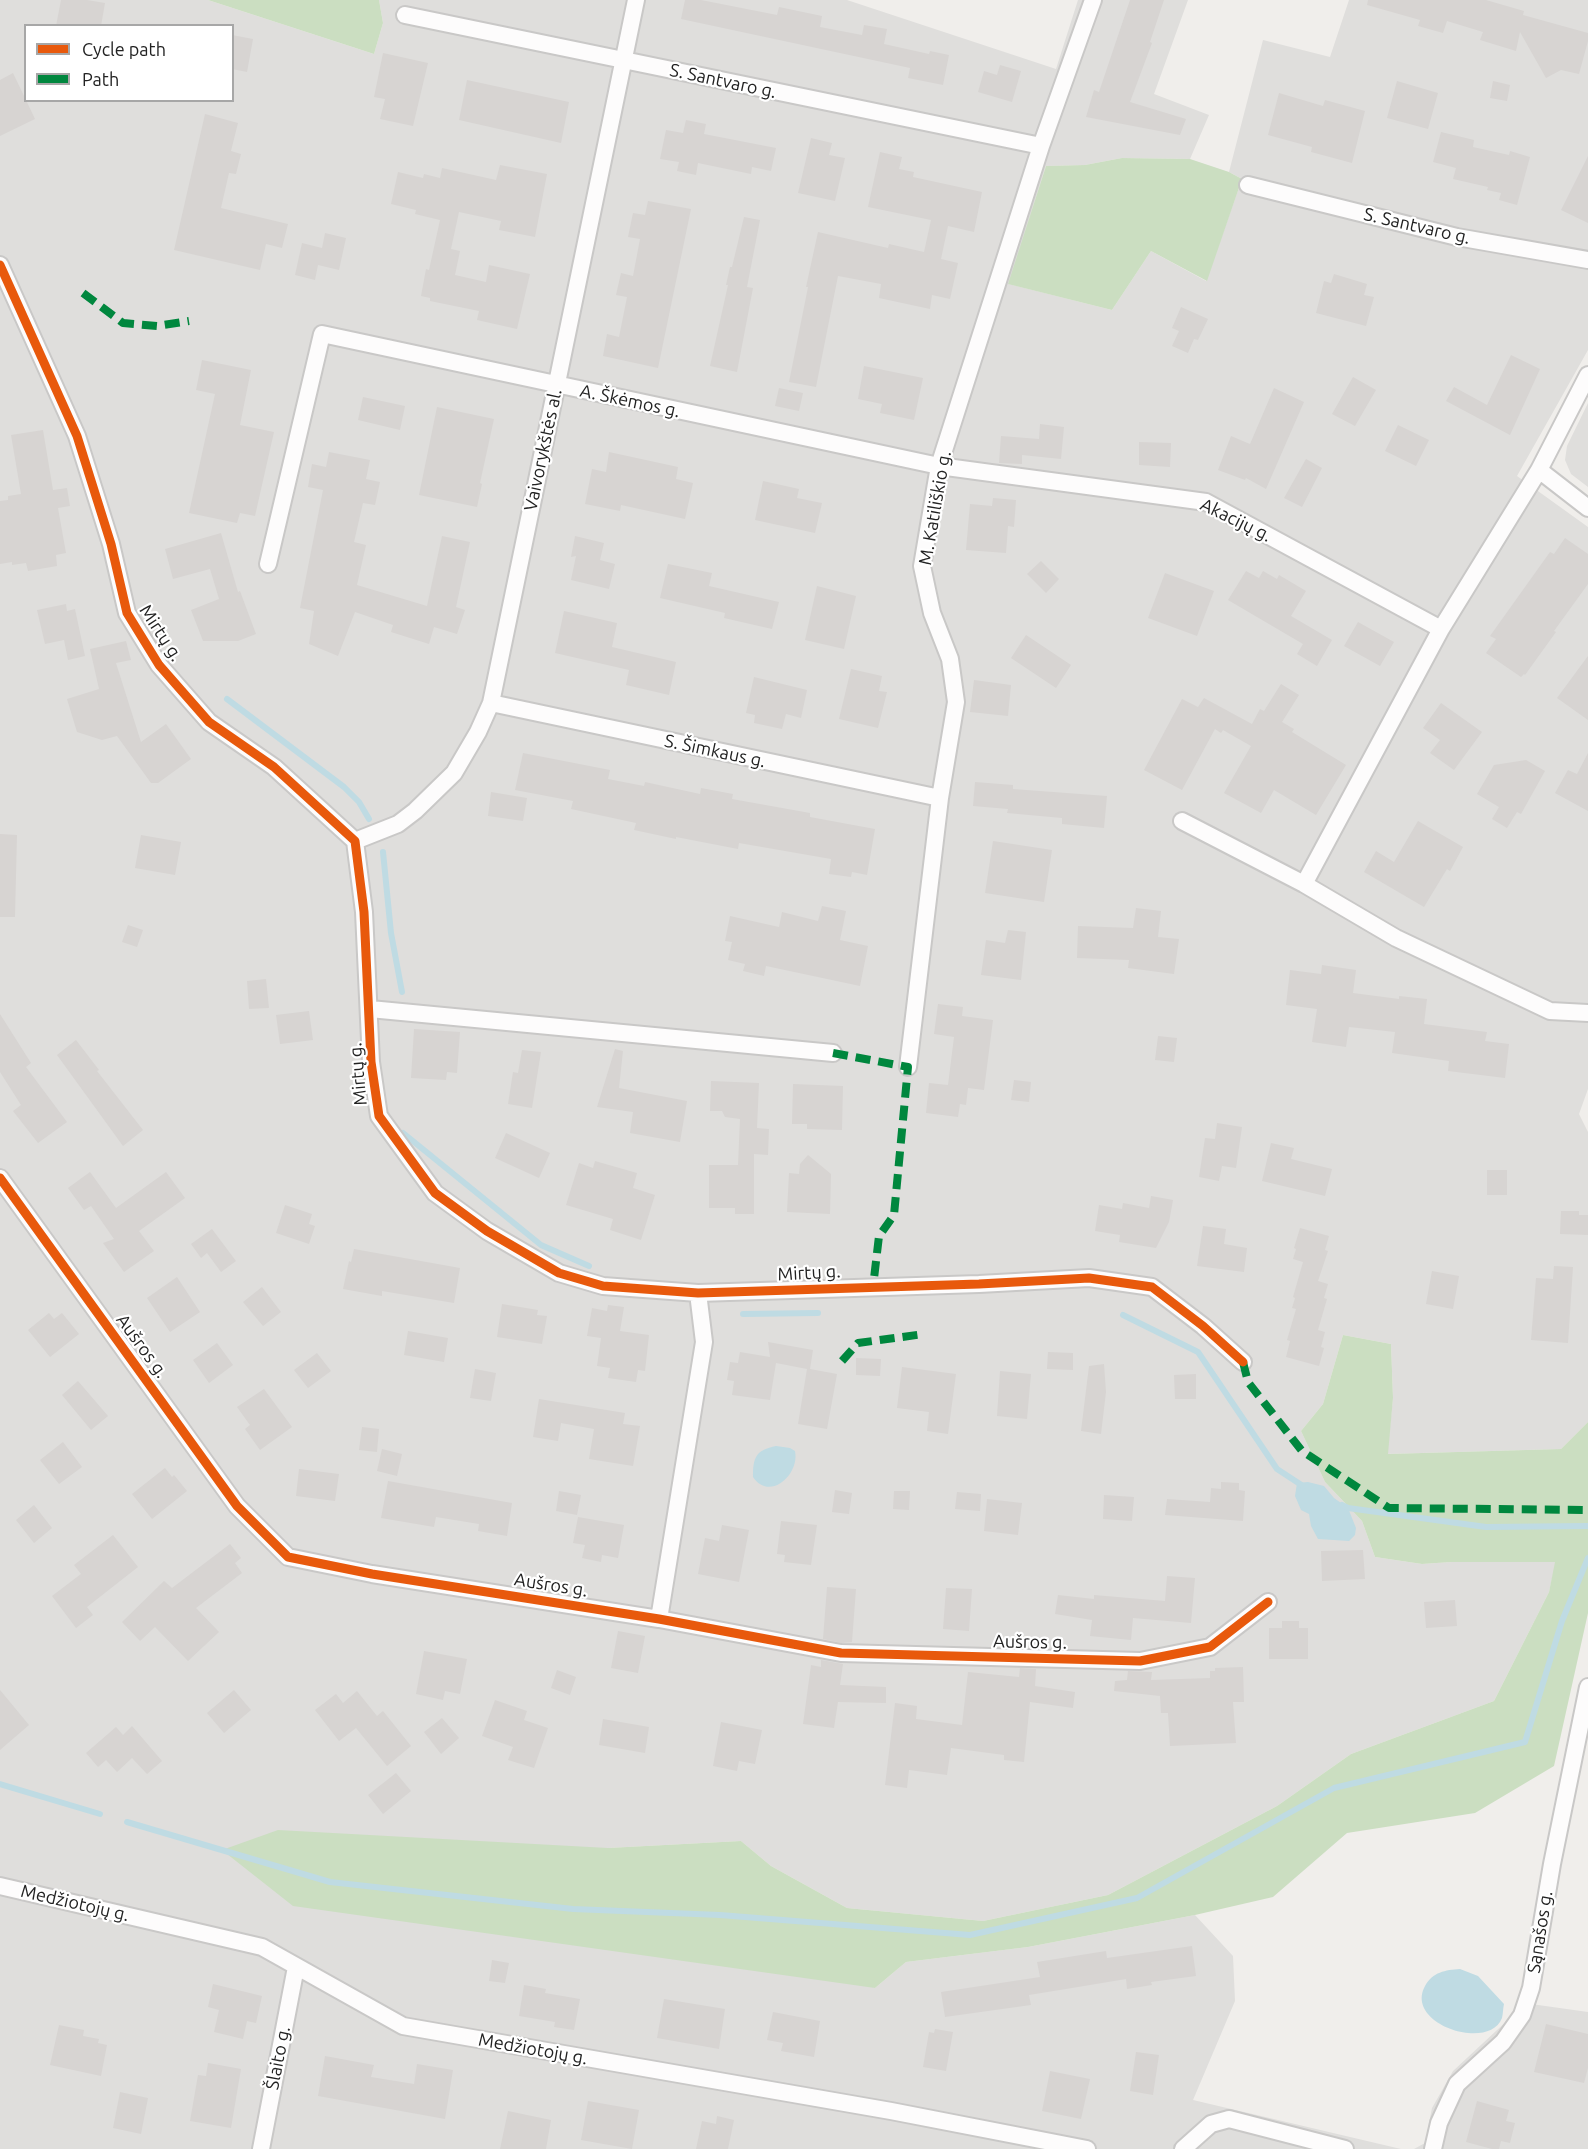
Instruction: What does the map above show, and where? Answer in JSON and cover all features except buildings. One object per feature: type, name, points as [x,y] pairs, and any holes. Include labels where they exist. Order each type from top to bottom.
[{"type":"street","name":"Vaivorykštės al.","points":[[355,841],[398,824],[415,811],[454,773],[478,732],[491,703],[636,0]]},
{"type":"street","name":"M. Katiliškio g.","points":[[908,1067],[940,798],[956,702],[950,659],[933,614],[922,566],[939,466],[1041,146],[1093,0]]},
{"type":"street","name":"S. Santvaro g.","points":[[405,15],[1041,146]]},
{"type":"street","name":"S. Santvaro g.","points":[[1248,185],[1457,237],[1588,260]]},
{"type":"street","name":"Mirtų g.","points":[[0,265],[76,436],[111,544],[127,614],[159,665],[209,722],[274,767],[355,841],[364,912],[371,1062],[379,1116],[435,1193],[487,1231],[559,1273],[603,1286],[698,1293],[1089,1278],[1152,1287],[1203,1326],[1243,1362]]},
{"type":"street","name":"A. Škėmos g.","points":[[268,564],[321,334],[939,466]]},
{"type":"street","points":[[1304,884],[1441,628],[1539,470],[1588,375]]},
{"type":"street","name":"Akacijų g.","points":[[939,466],[1206,501],[1441,628]]},
{"type":"street","points":[[1539,470],[1588,508]]},
{"type":"street","name":"S. Šimkaus g.","points":[[491,703],[940,798]]},
{"type":"street","points":[[1182,821],[1304,884],[1396,938],[1550,1011],[1588,1013]]},
{"type":"street","points":[[370,1009],[833,1053]]},
{"type":"street","name":"Aušros g.","points":[[0,1178],[237,1506],[288,1557],[372,1574],[659,1619],[841,1653],[1140,1661],[1210,1647],[1268,1602]]},
{"type":"street","points":[[659,1619],[704,1342],[698,1293]]},
{"type":"street","name":"Sąnašos g.","points":[[1433,2149],[1439,2123],[1457,2084],[1503,2042],[1522,2015],[1531,1988],[1552,1864],[1588,1687]]},
{"type":"street","name":"Medžiotojų g.","points":[[0,1886],[262,1947],[403,2026],[879,2109],[1087,2149]]},
{"type":"street","name":"Šlaito g.","points":[[261,2149],[296,1966]]},
{"type":"street","points":[[1183,2149],[1211,2124],[1229,2119],[1345,2149]]},
{"type":"shaded area","points":[[0,0],[208,0],[374,54],[383,23],[379,0],[847,0],[1056,69],[1078,0],[1188,0],[1154,94],[1209,115],[1190,159],[1122,158],[1085,165],[1046,166],[1009,284],[1112,310],[1151,251],[1206,281],[1242,179],[1229,172],[1263,40],[1330,57],[1349,0],[1588,0],[1588,350],[1517,476],[1588,527],[1588,1089],[1579,1114],[1588,1132],[1588,1422],[1561,1449],[1387,1454],[1393,1398],[1391,1344],[1343,1335],[1323,1404],[1301,1431],[1325,1482],[1362,1521],[1375,1557],[1422,1564],[1556,1562],[1549,1592],[1494,1701],[1351,1754],[1277,1806],[1108,1895],[983,1921],[847,1908],[771,1866],[741,1841],[608,1848],[875,1988],[906,1962],[1028,1947],[1195,1915],[1233,1956],[1235,2001],[1193,2100],[1401,2149],[0,2149]]},
{"type":"shaded area","points":[[1588,403],[1588,487],[1571,474],[1565,460],[1567,446]]},
{"type":"shaded area","points":[[1531,2004],[1588,2012],[1588,2149],[1414,2149],[1425,2143],[1432,2108],[1453,2071],[1511,2017]]},
{"type":"green space","points":[[208,0],[379,0],[383,23],[374,54]]},
{"type":"green space","points":[[1122,158],[1190,159],[1229,172],[1242,179],[1207,281],[1151,251],[1112,310],[1008,284],[1046,166],[1085,165]]},
{"type":"green space","points":[[1343,1335],[1391,1344],[1393,1398],[1388,1454],[1561,1449],[1588,1422],[1588,1613],[1554,1766],[1475,1813],[1347,1833],[1273,1897],[1195,1915],[1028,1947],[906,1962],[875,1988],[293,1906],[222,1850],[278,1830],[608,1848],[741,1841],[771,1866],[847,1908],[983,1921],[1108,1895],[1277,1806],[1351,1754],[1494,1701],[1549,1592],[1555,1562],[1422,1564],[1375,1557],[1362,1521],[1325,1482],[1301,1431],[1323,1404]]},
{"type":"water","points":[[776,1446],[795,1451],[795,1460],[793,1468],[782,1482],[767,1487],[753,1477],[755,1459],[760,1452]]},
{"type":"water","points":[[1308,1482],[1324,1486],[1334,1498],[1348,1508],[1356,1528],[1355,1535],[1349,1541],[1318,1539],[1311,1526],[1309,1514],[1301,1510],[1295,1496],[1297,1483]]},
{"type":"water","points":[[1460,1969],[1478,1976],[1504,2004],[1502,2018],[1494,2028],[1482,2033],[1466,2033],[1437,2022],[1426,2012],[1422,2000],[1428,1981],[1440,1973]]},
{"type":"waterway","points":[[227,699],[344,787],[359,802],[369,819]]},
{"type":"waterway","points":[[383,852],[391,933],[402,992]]},
{"type":"waterway","points":[[403,1133],[541,1245],[589,1266]]},
{"type":"waterway","points":[[743,1314],[818,1313]]},
{"type":"waterway","points":[[1123,1315],[1198,1352],[1277,1469],[1303,1486]]},
{"type":"waterway","points":[[1342,1505],[1348,1508],[1486,1527],[1588,1526]]},
{"type":"waterway","points":[[127,1822],[330,1882],[573,1909],[720,1915],[970,1935],[1137,1898],[1334,1788],[1525,1742],[1562,1621],[1588,1558]]},
{"type":"waterway","points":[[0,1784],[100,1814]]},
{"type":"marked path","points":[[83,293],[123,323],[157,326],[189,321]]},
{"type":"marked path","points":[[833,1053],[908,1067],[894,1215],[879,1236],[873,1287]]},
{"type":"marked path","points":[[842,1361],[858,1343],[924,1334]]},
{"type":"marked path","points":[[1243,1362],[1248,1382],[1302,1451],[1389,1508],[1588,1510]]},
{"type":"cycle path","points":[[0,265],[77,436],[111,544],[127,613],[159,665],[209,722],[274,767],[355,841],[364,912],[371,1062],[379,1116],[435,1193],[487,1231],[559,1273],[603,1286],[698,1293],[1089,1278],[1152,1287],[1203,1326],[1243,1362]]},
{"type":"cycle path","points":[[0,1178],[237,1506],[288,1557],[372,1574],[659,1619],[841,1653],[1140,1661],[1210,1647],[1268,1602]]}]
